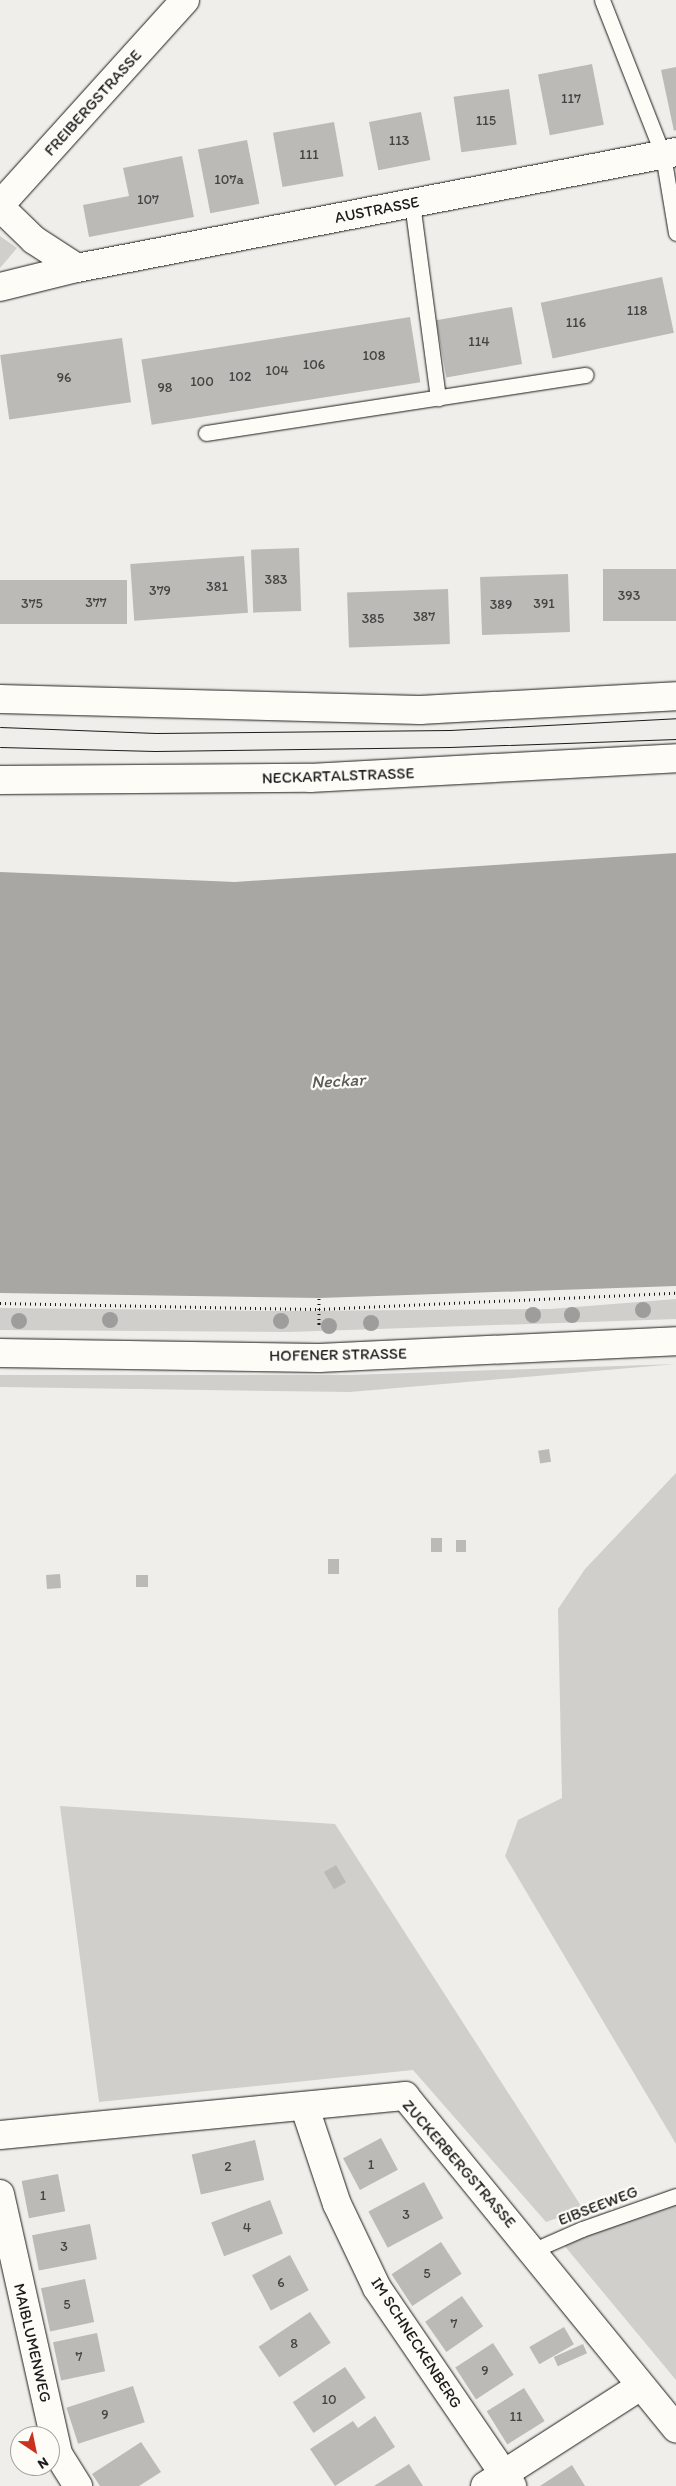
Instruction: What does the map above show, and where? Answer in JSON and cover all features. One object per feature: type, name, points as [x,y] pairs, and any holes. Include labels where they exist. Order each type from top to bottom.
[{"type":"street","name":"FREIBERGSTRASSE","points":[[0,206],[185,0]]},
{"type":"street","name":"AUSTRASSE","points":[[0,287],[77,268],[669,153]]},
{"type":"street","points":[[0,206],[34,240],[77,268]]},
{"type":"street","points":[[0,700],[420,710],[676,696]]},
{"type":"street","name":"NECKARTALSTRASSE","points":[[0,780],[310,778],[676,758]]},
{"type":"street","name":"HOFENER STRASSE","points":[[0,1353],[319,1358],[676,1342]]},
{"type":"street","name":"ZUCKERBERGSTRASSE","points":[[0,2135],[305,2108],[405,2096],[534,2250],[676,2428]]},
{"type":"street","name":"IM SCHNECKENBERG","points":[[305,2108],[337,2204],[377,2288],[501,2482]]},
{"type":"street","name":"MAIBLUMENWEG","points":[[0,2194],[58,2454],[78,2486]]},
{"type":"street","points":[[501,2482],[641,2386]]},
{"type":"lane","points":[[602,0],[669,153],[676,233]]},
{"type":"lane","points":[[412,203],[438,398]]},
{"type":"lane","points":[[206,433],[586,375]]},
{"type":"lane","name":"EIBSEEWEG","points":[[534,2250],[582,2229],[676,2196]]},
{"type":"path","points":[[0,1303],[319,1308],[676,1293]]},
{"type":"shaded area","points":[[0,236],[17,248],[0,268]]},
{"type":"shaded area","points":[[676,1299],[676,1319],[289,1332],[0,1330],[0,1308],[286,1311],[550,1309]]},
{"type":"shaded area","points":[[676,1364],[350,1392],[0,1387],[0,1375],[350,1375]]},
{"type":"shaded area","points":[[676,1473],[676,2144],[505,1856],[518,1820],[562,1798],[558,1609],[585,1569]]},
{"type":"shaded area","points":[[60,1806],[335,1824],[583,2209],[546,2222],[413,2070],[99,2102]]},
{"type":"shaded area","points":[[676,2205],[676,2380],[563,2244]]},
{"type":"water","name":"Neckar","points":[[676,853],[676,1286],[319,1298],[0,1293],[0,872],[235,882]]},
{"type":"building","points":[[592,64],[604,125],[550,135],[538,74]]},
{"type":"building","points":[[676,67],[676,130],[674,131],[661,70]]},
{"type":"building","points":[[509,89],[517,144],[461,152],[454,97]]},
{"type":"building","points":[[421,112],[430,160],[378,170],[369,122]]},
{"type":"building","points":[[334,122],[344,176],[282,187],[273,133]]},
{"type":"building","points":[[247,140],[259,204],[210,213],[198,150]]},
{"type":"building","points":[[182,156],[194,217],[89,237],[83,205],[129,196],[123,168]]},
{"type":"building","points":[[662,277],[674,333],[553,359],[541,303]]},
{"type":"building","points":[[512,307],[522,364],[446,377],[436,320]]},
{"type":"building","points":[[410,317],[420,382],[152,425],[141,360]]},
{"type":"building","points":[[122,338],[131,402],[9,419],[0,355]]},
{"type":"building","points":[[299,548],[301,611],[253,613],[251,550]]},
{"type":"building","points":[[244,556],[248,613],[134,621],[130,564]]},
{"type":"building","points":[[603,569],[676,569],[676,621],[603,621]]},
{"type":"building","points":[[568,574],[570,632],[482,635],[480,577]]},
{"type":"building","points":[[0,580],[127,580],[127,624],[0,624]]},
{"type":"building","points":[[448,589],[450,644],[349,647],[347,593]]},
{"type":"building","points":[[549,1449],[551,1462],[540,1464],[538,1451]]},
{"type":"building","points":[[431,1538],[442,1538],[442,1552],[431,1552]]},
{"type":"building","points":[[456,1540],[466,1540],[466,1552],[456,1552]]},
{"type":"building","points":[[328,1559],[339,1559],[339,1574],[328,1574]]},
{"type":"building","points":[[60,1574],[61,1588],[47,1589],[46,1575]]},
{"type":"building","points":[[136,1575],[148,1575],[148,1587],[136,1587]]},
{"type":"building","points":[[336,1865],[346,1882],[334,1889],[324,1872]]},
{"type":"building","points":[[381,2138],[398,2170],[360,2190],[343,2158]]},
{"type":"building","points":[[255,2140],[264,2180],[201,2195],[192,2155]]},
{"type":"building","points":[[58,2174],[65,2211],[29,2218],[22,2181]]},
{"type":"building","points":[[424,2182],[443,2218],[388,2248],[368,2212]]},
{"type":"building","points":[[270,2200],[283,2234],[224,2256],[211,2223]]},
{"type":"building","points":[[90,2224],[97,2259],[39,2271],[32,2235]]},
{"type":"building","points":[[441,2242],[462,2274],[412,2306],[392,2274]]},
{"type":"building","points":[[290,2255],[309,2290],[271,2311],[252,2275]]},
{"type":"building","points":[[85,2279],[94,2322],[50,2331],[41,2288]]},
{"type":"building","points":[[462,2296],[483,2326],[446,2352],[425,2322]]},
{"type":"building","points":[[310,2312],[331,2343],[279,2377],[259,2347]]},
{"type":"building","points":[[564,2327],[574,2344],[539,2364],[529,2347]]},
{"type":"building","points":[[97,2333],[105,2371],[61,2381],[53,2342]]},
{"type":"building","points":[[493,2343],[514,2375],[476,2399],[455,2368]]},
{"type":"building","points":[[583,2344],[587,2353],[558,2366],[554,2357]]},
{"type":"building","points":[[345,2367],[366,2398],[313,2433],[293,2402]]},
{"type":"building","points":[[133,2386],[145,2422],[78,2444],[66,2408]]},
{"type":"building","points":[[524,2388],[545,2421],[507,2444],[487,2411]]},
{"type":"building","points":[[375,2416],[395,2447],[335,2486],[310,2449],[353,2421],[358,2428]]},
{"type":"building","points":[[141,2442],[161,2472],[139,2486],[100,2486],[92,2474]]},
{"type":"building","points":[[409,2464],[423,2486],[374,2486]]},
{"type":"building","points":[[572,2465],[585,2486],[540,2486]]},
{"type":"tram line","points":[[0,727],[156,733],[450,730],[676,718]]},
{"type":"tram line","points":[[0,747],[155,751],[450,747],[676,739]]}]
